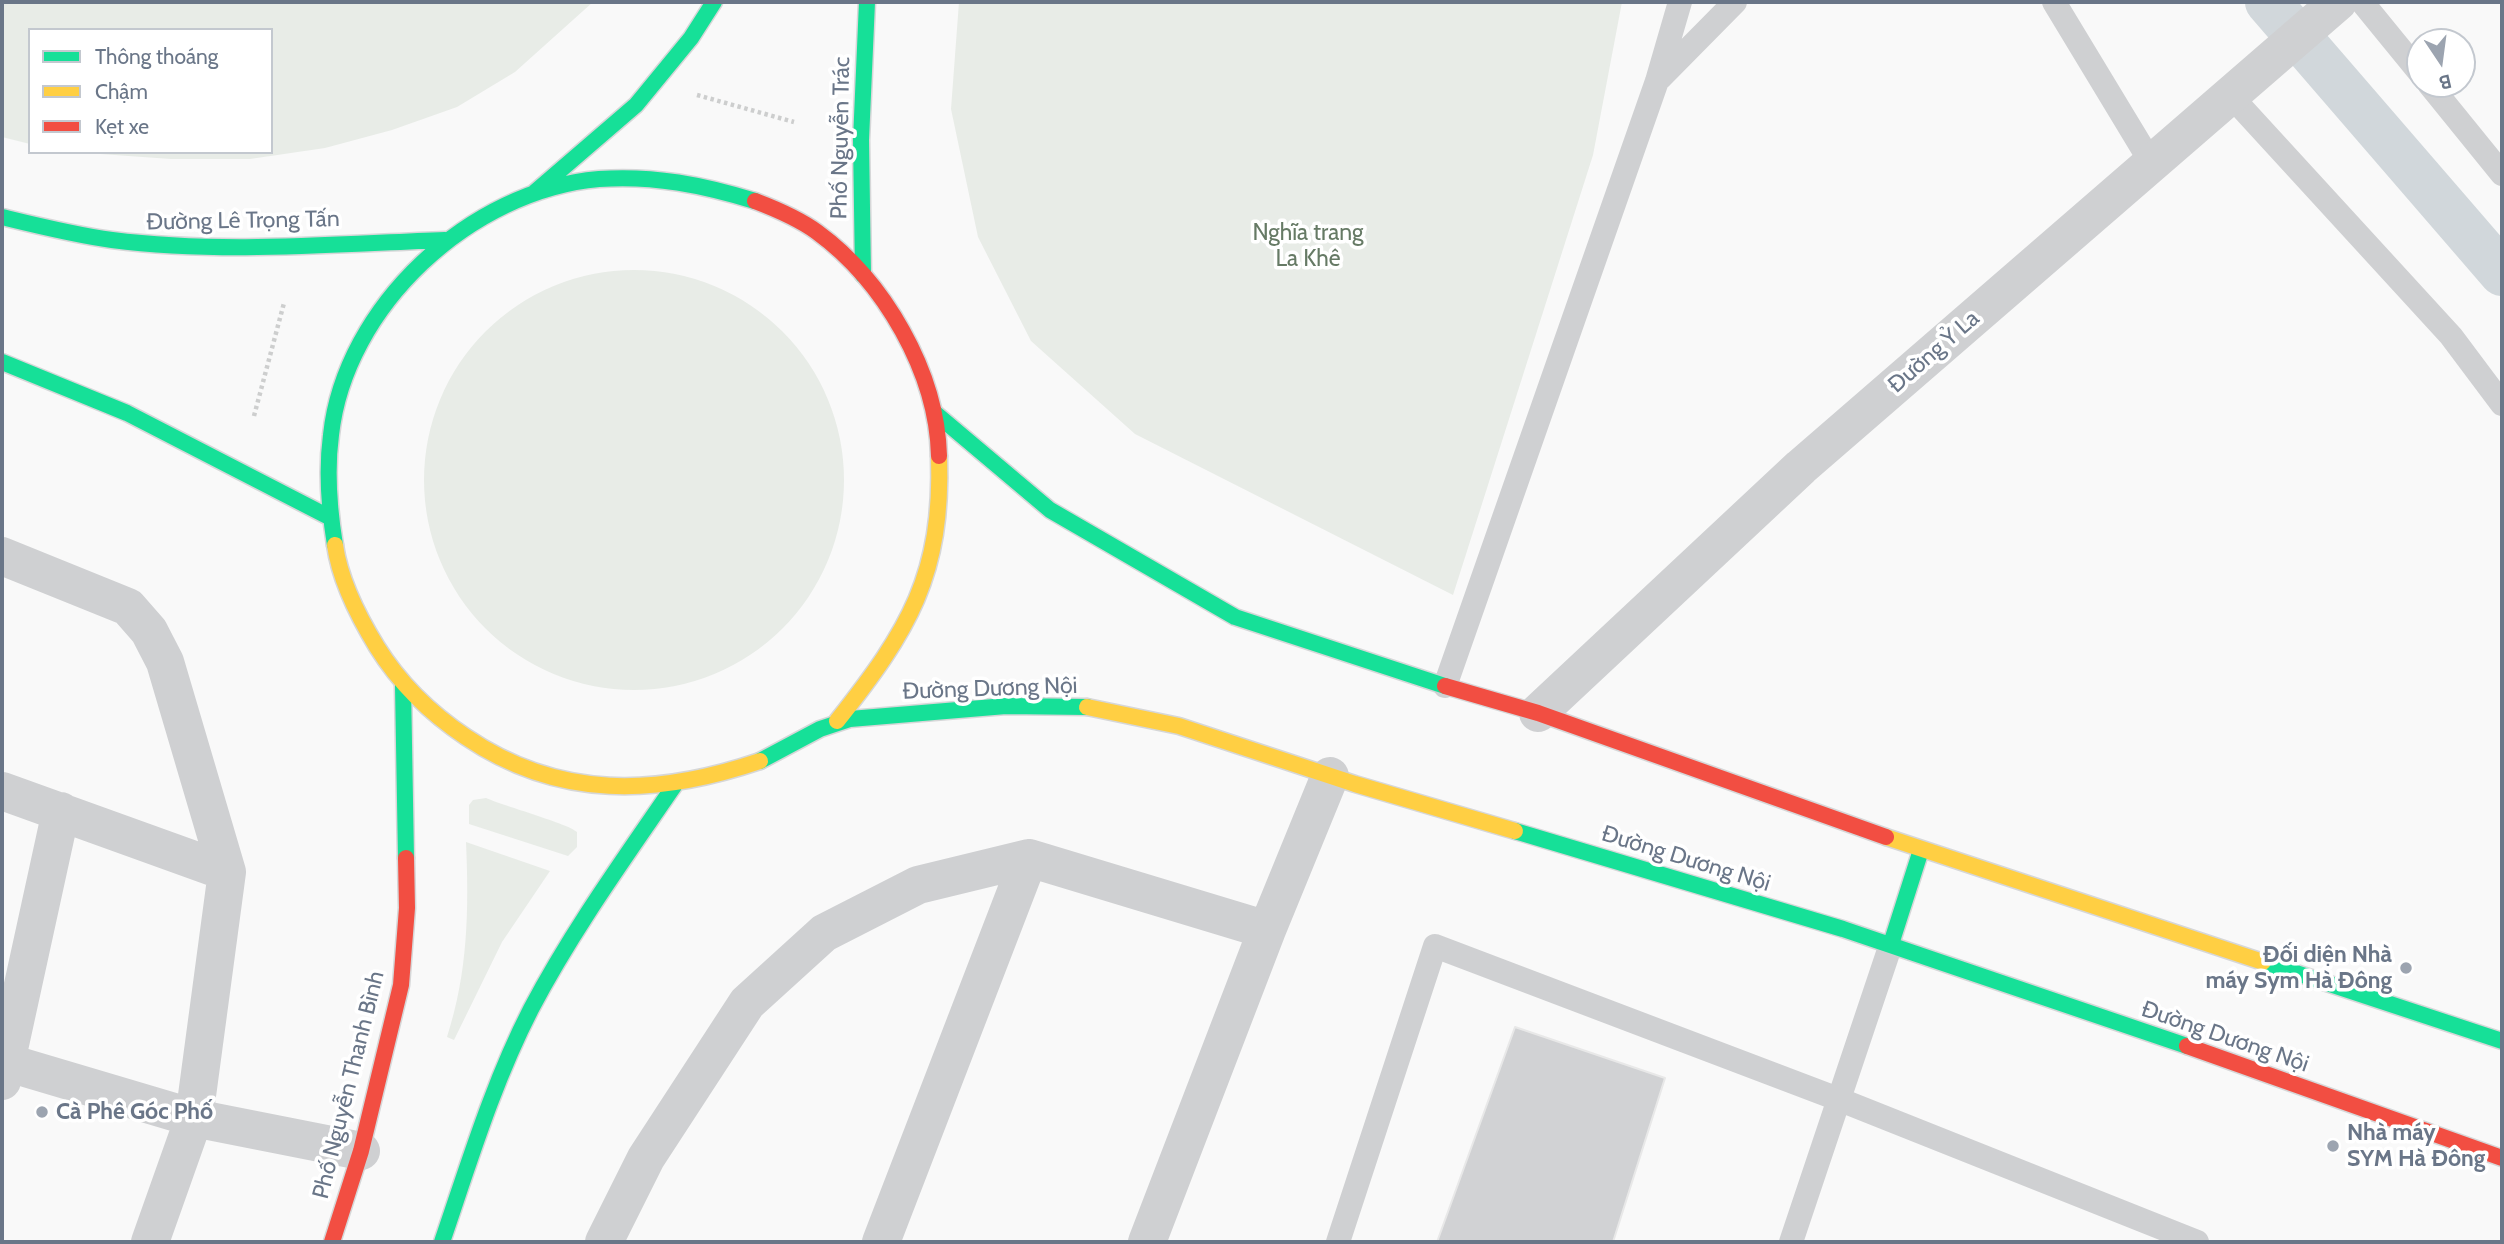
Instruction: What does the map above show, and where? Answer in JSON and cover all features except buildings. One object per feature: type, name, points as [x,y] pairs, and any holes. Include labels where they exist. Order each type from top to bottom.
[{"type":"main road","points":[[536,192],[636,105],[691,38],[714,2]]},
{"type":"main road","name":"Phố Nguyễn Trác","points":[[863,275],[861,140],[867,2]]},
{"type":"main road","points":[[656,176],[716,186],[772,208],[818,233],[863,275],[895,317],[919,363],[935,413],[943,476],[938,527],[918,601],[887,657],[837,721],[766,759],[674,786],[614,789],[555,779],[498,758],[447,727],[403,686],[366,635],[340,578],[327,516],[328,441],[348,368],[379,312],[424,258],[477,218],[536,192],[595,177],[656,176]]},
{"type":"main road","name":"Đường Lê Trọng Tấn","points":[[2,217],[40,229],[135,245],[208,248],[445,240]]},
{"type":"main road","points":[[2,362],[57,381],[184,438],[327,516]]},
{"type":"main road","points":[[935,413],[1050,510],[1235,617],[1445,686],[1538,713],[1921,850],[2502,1041]]},
{"type":"main road","name":"Phố Nguyễn Thanh Bình","points":[[332,1242],[360,1151],[401,985],[407,908],[403,686]]},
{"type":"main road","name":"Đường Dương Nội","points":[[837,721],[990,707],[1095,707],[1200,733],[1329,776],[1891,944],[2502,1158]]},
{"type":"main road","points":[[442,1242],[491,1098],[532,1009],[599,897],[674,786]]},
{"type":"main road","points":[[1891,944],[1921,850]]},
{"type":"street","name":"Đường Ỷ La","points":[[1538,713],[1801,467],[2339,2]]},
{"type":"street","points":[[2,556],[128,607],[149,631],[165,663],[227,872],[194,1118],[150,1242]]},
{"type":"street","points":[[1147,1242],[1329,776]]},
{"type":"street","points":[[2,791],[227,872]]},
{"type":"street","points":[[61,811],[3,1068],[194,1118],[360,1151]]},
{"type":"street","points":[[604,1242],[646,1158],[747,1003],[824,933],[918,885],[1029,858],[1267,930]]},
{"type":"street","points":[[881,1242],[1029,858]]},
{"type":"lane","points":[[1445,686],[1657,81],[1680,2]]},
{"type":"lane","points":[[1657,81],[1735,2]]},
{"type":"lane","points":[[2054,2],[2152,164]]},
{"type":"lane","points":[[2361,2],[2406,56]]},
{"type":"lane","points":[[2231,96],[2451,337],[2502,404]]},
{"type":"lane","points":[[2440,98],[2502,174]]},
{"type":"lane","points":[[1791,1242],[1891,944]]},
{"type":"lane","points":[[1338,1242],[1435,946],[1838,1099],[2197,1242]]},
{"type":"path","points":[[696,95],[794,122]]},
{"type":"path","points":[[254,416],[284,303]]},
{"type":"green space","points":[[2,2],[593,2],[515,72],[457,107],[392,130],[325,148],[250,159],[171,159],[100,154],[273,154],[273,28],[28,28],[28,144],[2,137]]},
{"type":"green space","name":"Nghĩa trang La Khê","points":[[959,2],[1622,2],[1593,155],[1453,595],[1135,434],[1031,341],[978,237],[951,109]]},
{"type":"green space","points":[[634,270],[675,274],[714,286],[751,305],[783,331],[809,363],[828,400],[840,439],[844,480],[840,521],[828,560],[809,597],[783,629],[751,655],[714,674],[675,686],[634,690],[593,686],[554,674],[517,655],[485,629],[459,597],[440,560],[428,521],[424,480],[428,439],[440,400],[459,363],[485,331],[517,305],[554,286],[593,274]]},
{"type":"green space","points":[[486,798],[572,829],[577,832],[577,847],[568,856],[469,824],[469,805],[473,800]]},
{"type":"green space","points":[[466,842],[550,871],[502,942],[454,1040],[447,1037],[459,989],[466,941]]},
{"type":"waterway","points":[[2268,2],[2502,273]]},
{"type":"traffic: fast","points":[[535,192],[636,105],[691,38],[714,2]]},
{"type":"traffic: fast","points":[[863,275],[861,140],[867,2]]},
{"type":"traffic: fast","points":[[335,545],[328,476],[331,435],[341,387],[361,342],[388,300],[422,263],[462,231],[505,206],[551,188],[599,179],[678,182],[755,201]]},
{"type":"traffic: fast","points":[[2,217],[98,238],[153,244],[278,247],[445,240]]},
{"type":"traffic: fast","points":[[2,362],[127,413],[327,516]]},
{"type":"traffic: fast","points":[[935,413],[1050,510],[1235,617],[1445,686]]},
{"type":"traffic: fast","points":[[403,686],[406,858]]},
{"type":"traffic: fast","points":[[760,761],[820,729],[850,719],[1006,706],[1087,707]]},
{"type":"traffic: fast","points":[[442,1242],[493,1094],[531,1009],[581,923],[674,786]]},
{"type":"traffic: fast","points":[[1515,831],[1843,929],[2187,1046]]},
{"type":"traffic: fast","points":[[1891,944],[1921,850]]},
{"type":"traffic: fast","points":[[2263,962],[2502,1041]]},
{"type":"traffic: slow","points":[[837,721],[884,658],[916,599],[935,535],[939,498],[939,456]]},
{"type":"traffic: slow","points":[[335,545],[345,585],[357,611],[377,647],[396,673],[440,718],[501,758],[573,782],[609,786],[684,781],[760,761]]},
{"type":"traffic: slow","points":[[1087,707],[1179,726],[1355,784],[1515,831]]},
{"type":"traffic: slow","points":[[1886,837],[2263,962]]},
{"type":"traffic: jam","points":[[755,201],[795,218],[817,232],[841,252],[885,302],[917,361],[929,392],[939,456]]},
{"type":"traffic: jam","points":[[1445,686],[1538,713],[1886,837]]},
{"type":"traffic: jam","points":[[332,1242],[361,1151],[401,985],[407,908],[406,858]]},
{"type":"traffic: jam","points":[[2187,1046],[2502,1158]]},
{"type":"place","name":"Đối diện Nhà máy Sym Hà Đông","points":[[2406,968]]},
{"type":"place","name":"Cà Phê Góc Phố","points":[[42,1112]]},
{"type":"place","name":"Nhà máy SYM Hà Đông","points":[[2333,1146]]}]
